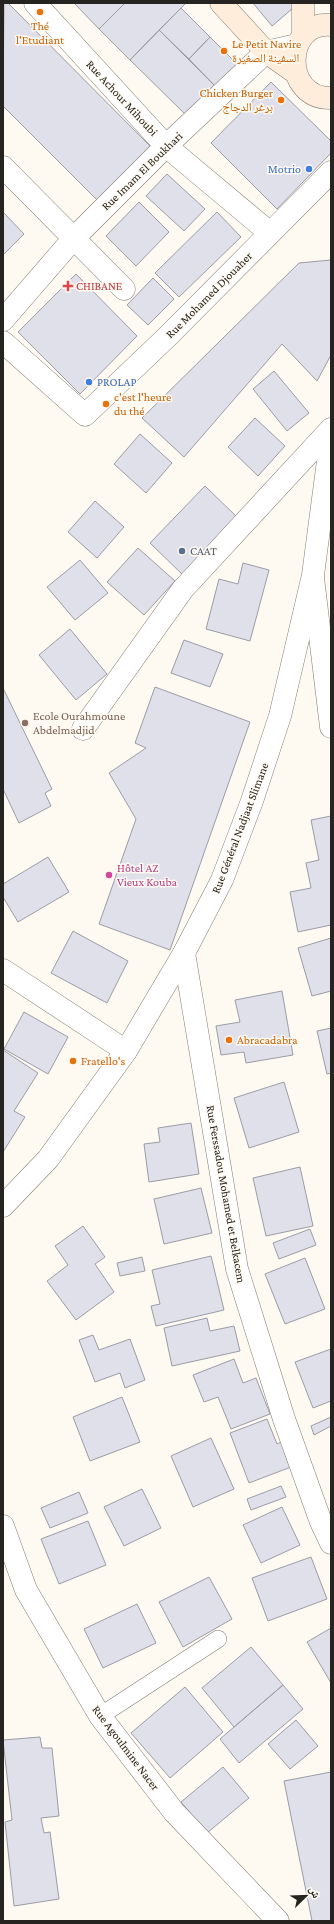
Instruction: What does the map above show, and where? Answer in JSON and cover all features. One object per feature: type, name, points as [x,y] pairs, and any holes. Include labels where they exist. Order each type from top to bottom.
[{"type":"main road","points":[[221,3],[266,52],[296,73]]},
{"type":"main road","points":[[303,3],[300,41],[294,58],[296,73],[299,81],[312,96],[330,100]]},
{"type":"main road","points":[[300,41],[315,28],[331,24]]},
{"type":"street","name":"Rue Achour Mihoubi","points":[[35,3],[166,146],[270,233]]},
{"type":"street","points":[[266,52],[300,41]]},
{"type":"street","name":"Rue Imam El Boukhari","points":[[3,320],[74,238],[166,146],[266,52]]},
{"type":"street","points":[[3,167],[124,289]]},
{"type":"street","name":"Rue Mohamed Djouaher","points":[[3,342],[85,415],[166,337],[331,172]]},
{"type":"street","points":[[83,728],[183,589],[331,429]]},
{"type":"street","name":"Rue Général Nadjaat Slimane","points":[[3,1206],[48,1159],[126,1051],[184,953],[222,880],[252,801],[280,716],[313,575],[331,438]]},
{"type":"street","points":[[313,575],[331,727]]},
{"type":"street","name":"Rue Ferssadou Mohamed et Belkacem","points":[[184,953],[237,1269],[284,1418],[321,1522],[331,1543]]},
{"type":"street","points":[[3,970],[126,1051]]},
{"type":"street","name":"Rue Agoulmine Nacer","points":[[3,1526],[26,1590],[100,1716],[174,1812],[278,1921]]},
{"type":"lane","points":[[100,1716],[218,1639]]},
{"type":"building","points":[[4,3],[8,3],[152,148],[99,202],[3,106]]},
{"type":"building","points":[[74,3],[125,3],[99,29]]},
{"type":"building","points":[[125,3],[186,3],[130,60],[99,29]]},
{"type":"building","points":[[253,3],[299,3],[272,26]]},
{"type":"building","points":[[181,8],[210,37],[189,59],[159,30]]},
{"type":"building","points":[[159,30],[217,88],[188,117],[130,60]]},
{"type":"building","points":[[210,37],[239,66],[217,88],[189,59]]},
{"type":"building","points":[[271,82],[331,141],[331,153],[277,209],[211,143]]},
{"type":"building","points":[[167,174],[205,209],[184,231],[146,196]]},
{"type":"building","points":[[139,202],[169,232],[136,266],[106,236]]},
{"type":"building","points":[[3,212],[24,234],[3,255]]},
{"type":"building","points":[[217,212],[241,237],[179,297],[155,273]]},
{"type":"building","points":[[331,260],[331,355],[317,381],[282,344],[184,457],[142,418],[299,263]]},
{"type":"building","points":[[76,274],[137,336],[80,394],[18,332]]},
{"type":"building","points":[[153,278],[174,299],[148,325],[127,305]]},
{"type":"building","points":[[274,371],[309,413],[287,431],[253,389]]},
{"type":"building","points":[[255,418],[285,446],[258,476],[228,447]]},
{"type":"building","points":[[140,434],[172,463],[146,493],[114,464]]},
{"type":"building","points":[[205,486],[239,519],[186,578],[150,543]]},
{"type":"building","points":[[95,501],[124,527],[97,558],[68,532]]},
{"type":"building","points":[[138,548],[175,581],[144,615],[107,582]]},
{"type":"building","points":[[80,560],[108,593],[75,620],[47,587]]},
{"type":"building","points":[[243,563],[269,570],[250,641],[206,629],[219,579],[238,584]]},
{"type":"building","points":[[70,629],[107,674],[76,700],[39,655]]},
{"type":"building","points":[[184,640],[223,654],[210,687],[171,673]]},
{"type":"building","points":[[155,687],[250,722],[170,950],[99,924],[136,819],[109,773],[146,748],[135,743]]},
{"type":"building","points":[[3,688],[52,789],[45,793],[51,806],[19,823],[3,789]]},
{"type":"building","points":[[331,816],[331,925],[298,932],[290,892],[311,888],[306,863],[319,860],[311,820]]},
{"type":"building","points":[[48,857],[69,892],[18,922],[3,897],[3,884]]},
{"type":"building","points":[[73,931],[128,961],[107,1003],[51,973]]},
{"type":"building","points":[[331,938],[331,991],[312,996],[298,948]]},
{"type":"building","points":[[282,991],[293,1055],[246,1063],[244,1052],[221,1055],[216,1026],[240,1022],[235,1000]]},
{"type":"building","points":[[24,1012],[68,1037],[48,1074],[4,1049]]},
{"type":"building","points":[[331,1028],[331,1073],[327,1074],[317,1031]]},
{"type":"building","points":[[3,1050],[38,1073],[14,1111],[25,1117],[3,1152]]},
{"type":"building","points":[[284,1082],[299,1132],[249,1148],[234,1098]]},
{"type":"building","points":[[191,1123],[199,1174],[149,1182],[144,1144],[160,1142],[158,1128]]},
{"type":"building","points":[[300,1167],[313,1226],[266,1236],[253,1178]]},
{"type":"building","points":[[201,1188],[212,1233],[164,1244],[154,1199]]},
{"type":"building","points":[[83,1226],[105,1257],[95,1264],[114,1292],[76,1320],[47,1281],[68,1265],[55,1246]]},
{"type":"building","points":[[310,1229],[316,1245],[279,1259],[273,1243]]},
{"type":"building","points":[[211,1256],[224,1310],[156,1326],[151,1306],[160,1304],[152,1270]]},
{"type":"building","points":[[142,1257],[145,1271],[120,1276],[117,1263]]},
{"type":"building","points":[[305,1258],[325,1309],[285,1324],[265,1274]]},
{"type":"building","points":[[207,1318],[210,1331],[234,1326],[240,1351],[172,1366],[164,1328]]},
{"type":"building","points":[[93,1335],[99,1350],[130,1339],[145,1380],[125,1388],[120,1373],[95,1382],[79,1340]]},
{"type":"building","points":[[331,1349],[331,1401],[313,1408],[295,1362]]},
{"type":"building","points":[[234,1359],[243,1383],[256,1378],[270,1414],[231,1429],[218,1397],[204,1402],[193,1375]]},
{"type":"building","points":[[122,1397],[140,1442],[90,1461],[73,1417]]},
{"type":"building","points":[[331,1417],[331,1426],[314,1435],[311,1426]]},
{"type":"building","points":[[267,1419],[277,1444],[281,1442],[291,1467],[249,1483],[230,1433]]},
{"type":"building","points":[[211,1438],[234,1489],[193,1507],[171,1456]]},
{"type":"building","points":[[281,1486],[286,1497],[251,1510],[247,1499]]},
{"type":"building","points":[[142,1489],[161,1528],[124,1546],[104,1507]]},
{"type":"building","points":[[79,1492],[88,1513],[50,1528],[41,1508]]},
{"type":"building","points":[[282,1507],[300,1545],[261,1563],[243,1525]]},
{"type":"building","points":[[88,1521],[106,1565],[59,1584],[41,1539]]},
{"type":"building","points":[[311,1557],[327,1599],[268,1621],[252,1578]]},
{"type":"building","points":[[209,1577],[232,1619],[183,1647],[159,1602]]},
{"type":"building","points":[[137,1604],[156,1643],[103,1668],[84,1629]]},
{"type":"building","points":[[331,1628],[331,1683],[307,1642]]},
{"type":"building","points":[[251,1647],[283,1685],[234,1727],[202,1688]]},
{"type":"building","points":[[283,1685],[303,1709],[239,1763],[220,1739]]},
{"type":"building","points":[[185,1687],[223,1732],[170,1778],[131,1733]]},
{"type":"building","points":[[296,1720],[318,1746],[290,1769],[268,1744]]},
{"type":"building","points":[[40,1737],[42,1748],[52,1748],[59,1816],[41,1818],[44,1833],[50,1832],[59,1899],[14,1906],[5,1822],[12,1820],[3,1740]]},
{"type":"building","points":[[223,1767],[249,1798],[207,1833],[181,1802]]},
{"type":"building","points":[[331,1772],[331,1921],[312,1921],[284,1781]]},
{"type":"place","name":"Thé l'Etudiant","points":[[40,12]]},
{"type":"place","name":"Le Petit Navire السفينة الصغيرة","points":[[224,51]]},
{"type":"place","name":"Chicken Burger برغر الدجاج","points":[[281,100]]},
{"type":"place","name":"Motrio","points":[[309,169]]},
{"type":"place","name":"CHIBANE","points":[[68,286]]},
{"type":"place","name":"PROLAP","points":[[89,382]]},
{"type":"place","name":"c'est l'heure du thé","points":[[106,404]]},
{"type":"place","name":"CAAT","points":[[182,551]]},
{"type":"place","name":"Ecole Ourahmoune Abdelmadjid","points":[[25,723]]},
{"type":"place","name":"Hôtel AZ Vieux Kouba","points":[[109,875]]},
{"type":"place","name":"Abracadabra","points":[[229,1040]]},
{"type":"place","name":"Fratello's","points":[[73,1061]]}]
